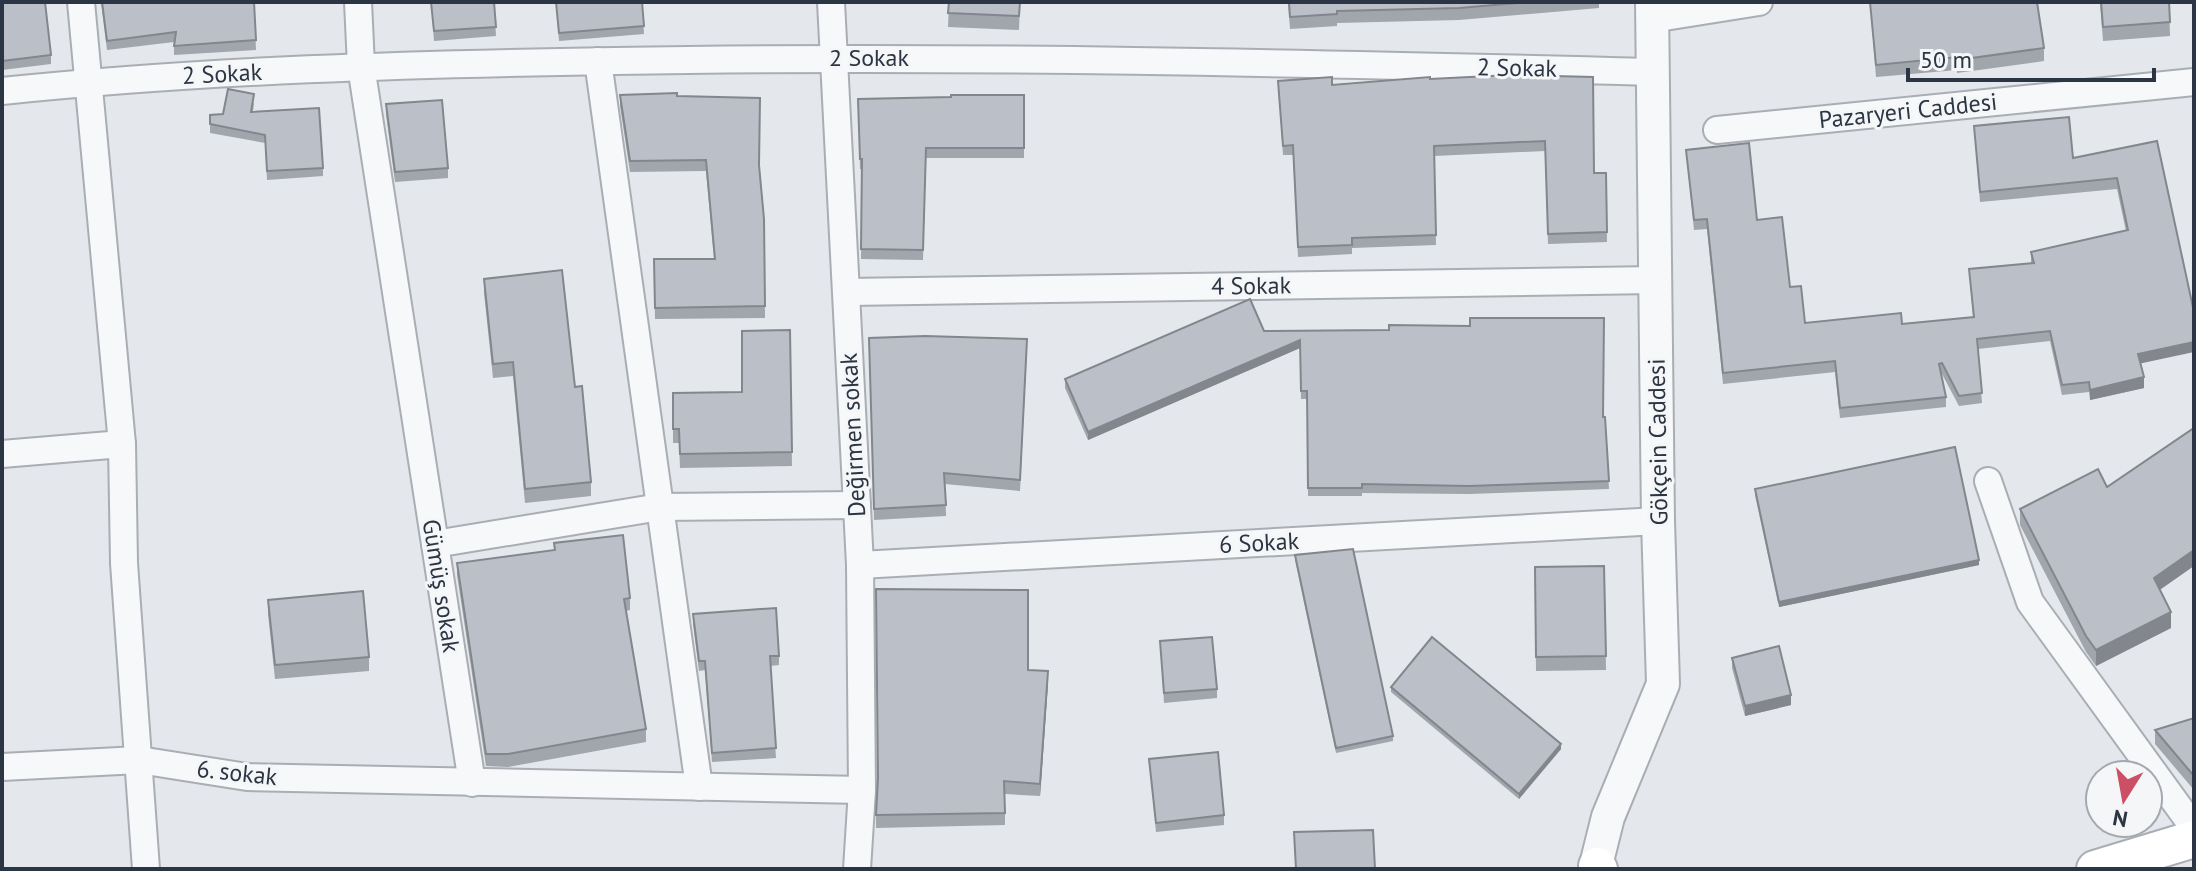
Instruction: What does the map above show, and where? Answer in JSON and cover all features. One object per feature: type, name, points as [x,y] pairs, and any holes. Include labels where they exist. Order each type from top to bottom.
[{"type":"main road","points":[[2095,869],[2194,839]]},
{"type":"street","points":[[81,2],[122,444],[124,563],[146,869]]},
{"type":"street","name":"Gümüş sokak","points":[[358,2],[361,66],[472,783]]},
{"type":"street","name":"Değirmen sokak","points":[[831,2],[860,565],[862,790],[857,869]]},
{"type":"street","points":[[1652,10],[1759,2]]},
{"type":"street","name":"Gökçein Caddesi","points":[[1597,868],[1608,817],[1663,684],[1652,10]]},
{"type":"street","name":"2 Sokak","points":[[2,91],[87,82],[361,66],[834,57],[1267,62],[1652,72]]},
{"type":"street","points":[[598,61],[699,787]]},
{"type":"street","name":"Pazaryeri Caddesi","points":[[1717,130],[2194,82]]},
{"type":"street","name":"4 Sokak","points":[[847,292],[1656,280]]},
{"type":"street","points":[[2,454],[122,444]]},
{"type":"street","points":[[1988,481],[2030,602],[2194,828]]},
{"type":"street","points":[[435,544],[660,507],[857,505]]},
{"type":"street","name":"6 Sokak","points":[[860,565],[1658,521]]},
{"type":"street","name":"6. sokak","points":[[2,767],[139,760],[247,777],[472,783]]},
{"type":"street","points":[[472,783],[862,790]]},
{"type":"building","points":[[2,2],[45,2],[51,55],[2,61]]},
{"type":"building","points":[[102,2],[254,2],[256,40],[174,46],[176,32],[107,41]]},
{"type":"building","points":[[431,2],[494,2],[496,27],[434,31]]},
{"type":"building","points":[[556,2],[642,2],[644,26],[559,33]]},
{"type":"building","points":[[949,2],[1020,2],[1019,16],[948,13]]},
{"type":"building","points":[[1289,2],[1529,2],[1459,8],[1337,11],[1337,14],[1290,17]]},
{"type":"building","points":[[1870,2],[2037,2],[2044,48],[1957,60],[1957,57],[1876,65]]},
{"type":"building","points":[[2101,2],[2169,2],[2170,22],[2103,27]]},
{"type":"building","points":[[1332,77],[1332,85],[1430,77],[1593,77],[1594,173],[1606,173],[1607,232],[1548,234],[1545,141],[1434,146],[1436,235],[1352,238],[1352,245],[1298,247],[1293,145],[1283,146],[1278,81]]},
{"type":"building","points":[[228,89],[254,94],[251,112],[319,108],[323,168],[267,171],[265,135],[210,124],[210,115],[223,114]]},
{"type":"building","points":[[677,93],[677,96],[760,98],[759,165],[764,219],[765,306],[655,308],[654,259],[715,259],[706,160],[630,161],[620,95]]},
{"type":"building","points":[[1024,95],[1024,148],[926,148],[923,250],[861,249],[862,159],[858,99]]},
{"type":"building","points":[[442,100],[448,168],[395,172],[386,104]]},
{"type":"building","points":[[2069,117],[2073,158],[2157,141],[2194,312],[2194,342],[2138,354],[2144,377],[2090,390],[2089,382],[2062,385],[2050,331],[1977,339],[1982,393],[1959,396],[1942,363],[1939,364],[1946,397],[1840,408],[1835,361],[1723,373],[1707,219],[1694,220],[1686,150],[1749,143],[1757,220],[1782,217],[1790,287],[1801,286],[1805,323],[1901,313],[1902,324],[1974,317],[1969,269],[2034,263],[2031,252],[2128,230],[2117,178],[1980,192],[1974,126]]},
{"type":"building","points":[[562,270],[575,387],[582,386],[591,482],[525,489],[513,362],[493,364],[484,279]]},
{"type":"building","points":[[1250,299],[1264,331],[1389,330],[1389,325],[1470,326],[1470,318],[1604,318],[1603,417],[1609,481],[1469,486],[1362,484],[1362,488],[1308,488],[1307,391],[1301,391],[1300,340],[1088,432],[1065,379]]},
{"type":"building","points":[[790,330],[792,452],[680,454],[679,429],[673,429],[673,393],[742,392],[742,331]]},
{"type":"building","points":[[869,338],[1027,339],[1020,480],[944,473],[946,505],[874,509]]},
{"type":"building","points":[[2194,428],[2194,550],[2154,578],[2171,612],[2096,650],[2020,509],[2098,469],[2107,487]]},
{"type":"building","points":[[1955,447],[1979,560],[1779,602],[1755,489]]},
{"type":"building","points":[[623,535],[630,598],[624,599],[646,729],[508,754],[486,754],[457,563],[555,550],[554,543]]},
{"type":"building","points":[[1353,549],[1393,736],[1336,748],[1295,555]]},
{"type":"building","points":[[1604,566],[1606,656],[1536,657],[1535,567]]},
{"type":"building","points":[[876,589],[1028,590],[1028,670],[1048,671],[1040,784],[1004,781],[1005,813],[876,815]]},
{"type":"building","points":[[363,591],[369,657],[275,665],[268,600]]},
{"type":"building","points":[[776,608],[779,656],[770,656],[776,748],[712,753],[705,661],[699,661],[693,614]]},
{"type":"building","points":[[1212,637],[1217,689],[1164,693],[1160,641]]},
{"type":"building","points":[[1432,637],[1561,744],[1519,794],[1391,687]]},
{"type":"building","points":[[1779,646],[1791,695],[1745,706],[1732,658]]},
{"type":"building","points":[[2194,718],[2194,776],[2155,730]]},
{"type":"building","points":[[1218,752],[1224,815],[1156,823],[1149,759]]},
{"type":"building","points":[[1373,830],[1375,869],[1296,869],[1294,832]]}]
